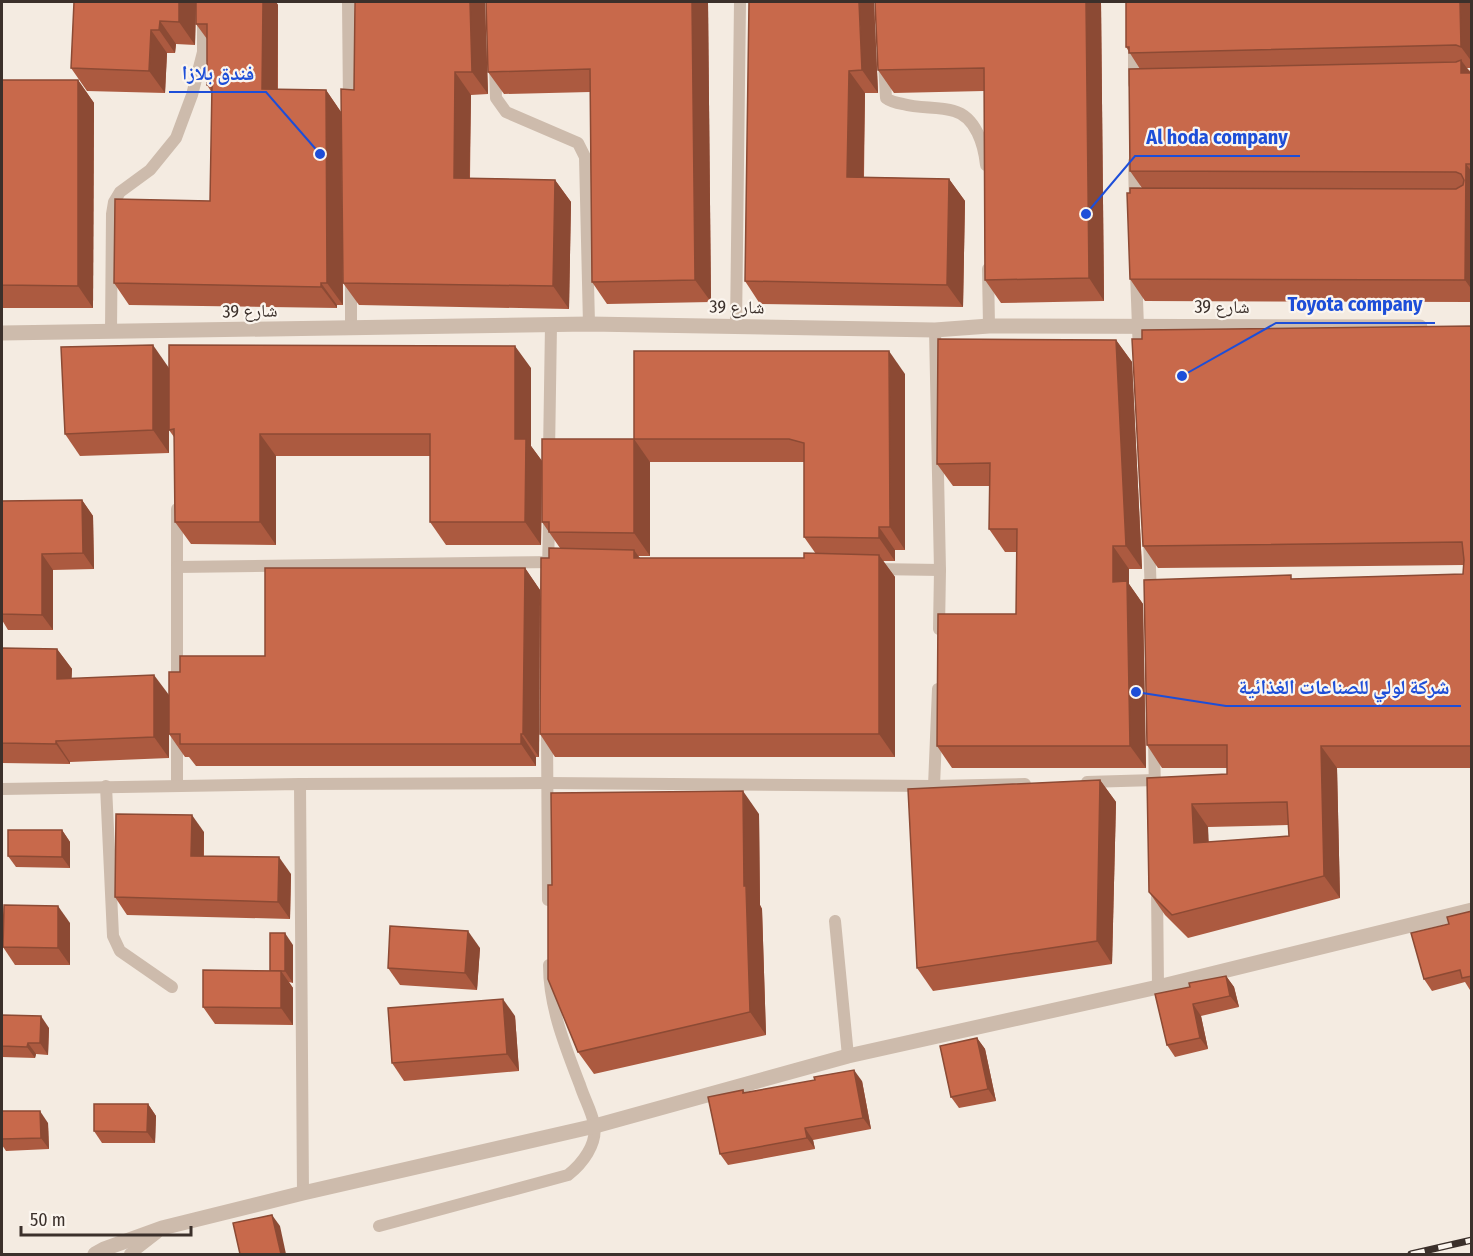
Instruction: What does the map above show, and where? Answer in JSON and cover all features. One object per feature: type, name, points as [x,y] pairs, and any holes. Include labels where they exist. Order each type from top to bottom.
[{"type":"street","name":"شارع 39","points":[[2,333],[111,332],[177,337],[351,329],[589,324],[935,330],[989,326],[1436,327]]},
{"type":"street","points":[[95,1254],[162,1228],[595,1126],[848,1056],[1158,987],[1472,910]]},
{"type":"lane","points":[[111,332],[114,202],[120,192],[150,170],[176,138],[192,95],[203,52],[203,2]]},
{"type":"lane","points":[[348,2],[350,118]]},
{"type":"lane","points":[[736,327],[740,2]]},
{"type":"lane","points":[[1134,37],[1138,88]]},
{"type":"lane","points":[[883,47],[886,98],[912,107],[957,111],[978,133],[984,151],[987,173]]},
{"type":"lane","points":[[495,55],[496,98],[506,112],[578,143],[585,157],[589,324]]},
{"type":"lane","points":[[1134,154],[1138,205]]},
{"type":"lane","points":[[988,255],[989,326]]},
{"type":"lane","points":[[1136,258],[1139,361]]},
{"type":"lane","points":[[351,271],[351,329]]},
{"type":"lane","points":[[549,467],[551,325]]},
{"type":"lane","points":[[935,330],[940,570],[939,637]]},
{"type":"lane","points":[[177,496],[177,786]]},
{"type":"lane","points":[[548,585],[549,503]]},
{"type":"lane","points":[[1148,528],[1157,587],[1152,610]]},
{"type":"lane","points":[[177,567],[572,562]]},
{"type":"lane","points":[[857,568],[940,570]]},
{"type":"lane","points":[[934,786],[938,671]]},
{"type":"lane","points":[[547,713],[548,914]]},
{"type":"lane","points":[[1154,724],[1155,803]]},
{"type":"lane","points":[[1074,783],[1155,780]]},
{"type":"lane","points":[[2,789],[300,784],[934,786],[1039,783]]},
{"type":"lane","points":[[300,784],[303,1193]]},
{"type":"lane","points":[[106,786],[113,936],[120,951],[172,987]]},
{"type":"lane","points":[[1156,872],[1158,987]]},
{"type":"lane","points":[[835,921],[848,1056]]},
{"type":"lane","points":[[379,1226],[568,1175],[582,1165],[591,1147],[595,1126],[556,1019],[549,984],[548,949]]},
{"type":"lane","points":[[130,1254],[162,1228]]},
{"type":"building","points":[[74,2],[179,2],[179,22],[160,21],[159,30],[151,30],[149,71],[71,68]]},
{"type":"building","points":[[196,2],[263,2],[262,89],[326,90],[327,283],[321,283],[321,287],[114,283],[115,199],[210,201],[212,85],[207,85],[207,24],[196,24]]},
{"type":"building","points":[[355,2],[470,2],[472,72],[455,72],[454,178],[555,180],[553,286],[343,283],[341,89],[354,90]]},
{"type":"building","points":[[486,2],[692,2],[695,280],[592,282],[590,69],[488,72]]},
{"type":"building","points":[[749,2],[859,2],[862,70],[849,71],[847,177],[949,179],[947,285],[745,281]]},
{"type":"building","points":[[875,2],[1086,2],[1089,278],[985,280],[984,68],[878,70]]},
{"type":"building","points":[[1126,2],[1460,2],[1461,47],[1456,45],[1129,53],[1129,47],[1126,47]]},
{"type":"building","points":[[1461,60],[1461,73],[1472,73],[1472,164],[1466,164],[1465,280],[1130,279],[1127,193],[1130,193],[1130,188],[1456,189],[1463,185],[1464,180],[1461,174],[1456,172],[1130,171],[1129,69],[1456,62]]},
{"type":"building","points":[[2,80],[78,80],[78,286],[2,285]]},
{"type":"building","points":[[1472,326],[1472,746],[1321,746],[1324,876],[1172,915],[1149,892],[1147,778],[1227,774],[1227,745],[1147,745],[1144,580],[1291,575],[1291,579],[1463,574],[1464,560],[1462,542],[1143,546],[1132,339],[1142,339],[1142,330]],"holes":[[[1287,802],[1289,836],[1194,843],[1192,804]]]},
{"type":"building","points":[[938,339],[1116,340],[1126,546],[1113,546],[1113,582],[1127,581],[1130,746],[937,746],[938,614],[1016,614],[1017,529],[989,529],[990,463],[937,464]]},
{"type":"building","points":[[153,345],[153,430],[65,434],[61,347]]},
{"type":"building","points":[[169,345],[515,346],[515,439],[526,439],[525,522],[430,522],[430,434],[260,434],[260,522],[175,522],[174,429],[169,430]]},
{"type":"building","points":[[634,351],[889,351],[890,527],[879,527],[879,538],[804,537],[804,443],[789,439],[634,439]]},
{"type":"building","points":[[542,439],[634,439],[634,533],[549,532],[549,522],[542,522]]},
{"type":"building","points":[[82,500],[83,553],[42,554],[42,615],[2,614],[2,501]]},
{"type":"building","points":[[549,548],[634,550],[634,558],[804,558],[804,553],[879,555],[879,734],[540,734],[541,558],[549,558]]},
{"type":"building","points":[[265,568],[525,568],[521,744],[180,744],[180,734],[169,734],[169,672],[180,672],[180,656],[265,656]]},
{"type":"building","points":[[2,648],[57,649],[57,679],[154,675],[154,737],[56,741],[56,744],[2,743]]},
{"type":"building","points":[[1100,780],[1097,941],[917,968],[908,789]]},
{"type":"building","points":[[743,791],[744,886],[746,886],[750,1012],[578,1052],[548,979],[548,885],[552,885],[551,793]]},
{"type":"building","points":[[116,814],[192,815],[191,856],[279,857],[278,902],[115,897]]},
{"type":"building","points":[[8,830],[62,830],[62,857],[8,856]]},
{"type":"building","points":[[4,905],[58,906],[58,948],[3,947]]},
{"type":"building","points":[[1472,911],[1472,976],[1462,978],[1460,970],[1424,979],[1411,933],[1449,924],[1447,917]]},
{"type":"building","points":[[390,926],[468,931],[465,973],[388,968]]},
{"type":"building","points":[[270,933],[285,933],[285,971],[270,971]]},
{"type":"building","points":[[203,970],[281,971],[281,1008],[203,1007]]},
{"type":"building","points":[[1226,976],[1230,996],[1193,1004],[1200,1038],[1167,1045],[1155,994],[1190,987],[1189,983]]},
{"type":"building","points":[[503,999],[507,1054],[392,1063],[388,1008]]},
{"type":"building","points":[[2,1015],[41,1016],[40,1043],[28,1043],[27,1047],[2,1046]]},
{"type":"building","points":[[977,1038],[988,1089],[951,1097],[940,1046]]},
{"type":"building","points":[[854,1070],[863,1118],[805,1128],[807,1138],[720,1154],[708,1097],[815,1080],[814,1077]]},
{"type":"building","points":[[94,1104],[148,1104],[147,1132],[94,1131]]},
{"type":"building","points":[[2,1111],[40,1111],[41,1138],[2,1139]]},
{"type":"building","points":[[272,1215],[281,1254],[240,1254],[233,1223]]},
{"type":"railway","points":[[1411,1254],[1472,1240]]},
{"type":"place","name":"فندق بلازا","points":[[320,154]]},
{"type":"place","name":"Al hoda company","points":[[1086,214]]},
{"type":"place","name":"Toyota company","points":[[1182,376]]},
{"type":"place","name":"شركة لولي للصناعات الغذائية","points":[[1136,692]]}]
